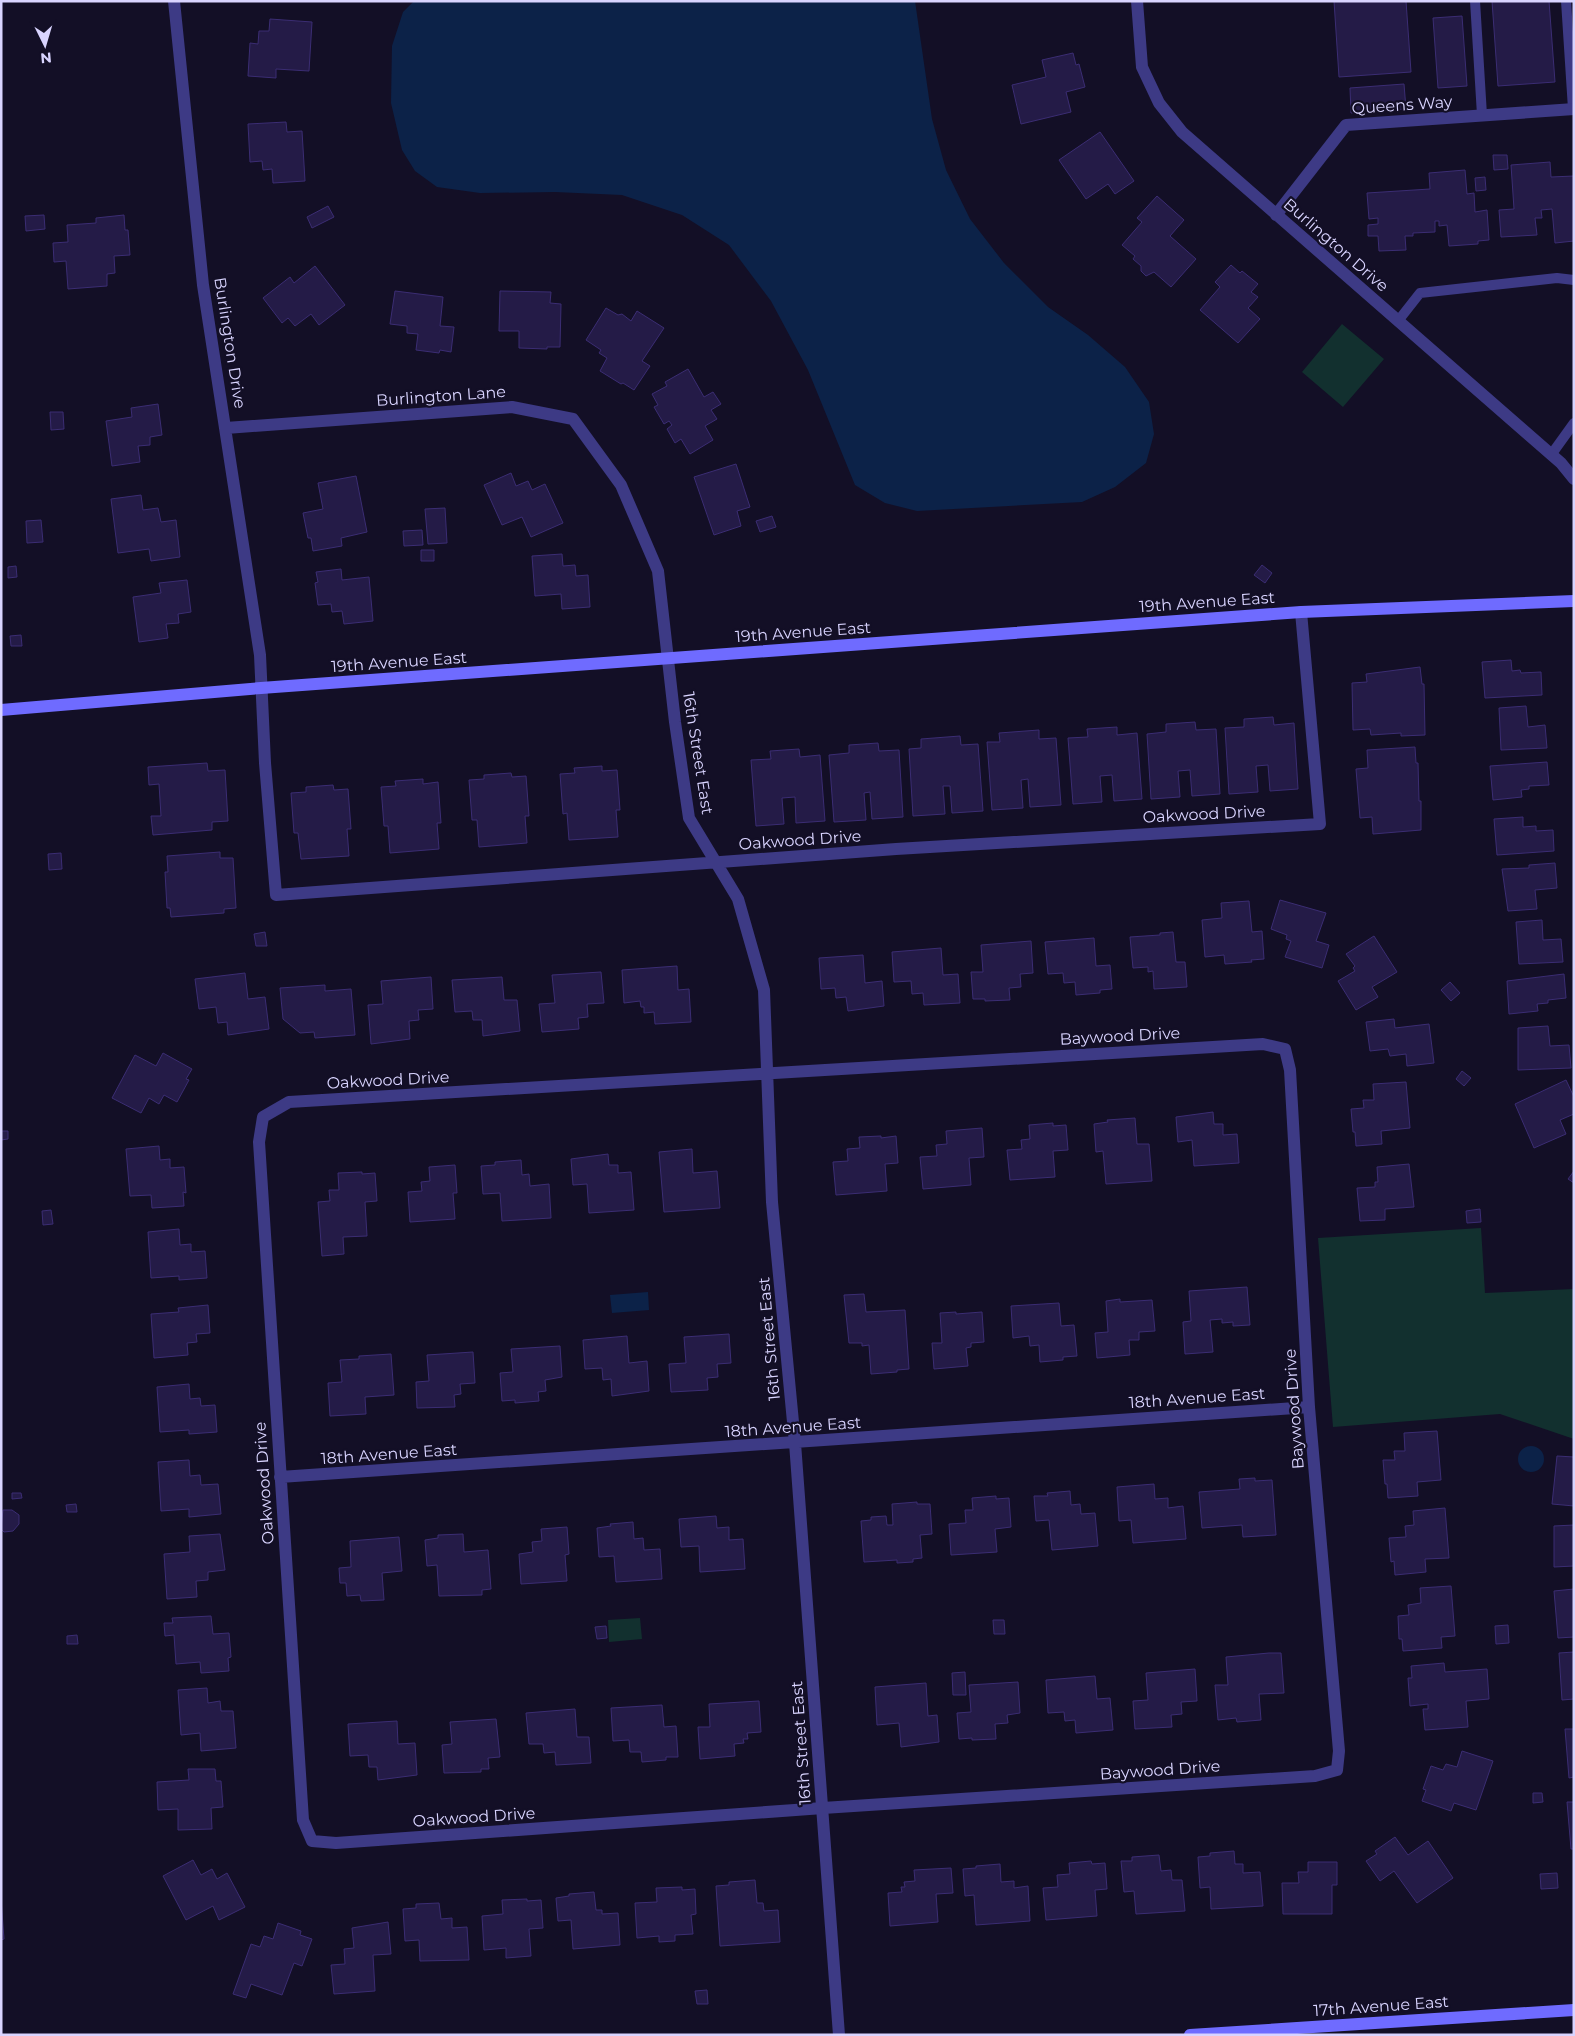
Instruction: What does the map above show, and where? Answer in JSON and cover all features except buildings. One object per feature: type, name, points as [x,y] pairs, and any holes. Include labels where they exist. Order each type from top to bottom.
[{"type":"street","name":"Burlington Drive","points":[[174,1],[204,285],[260,655],[262,688]]},
{"type":"street","name":"Burlington Drive","points":[[1137,1],[1142,67],[1159,103],[1182,132],[1551,455],[1574,479]]},
{"type":"street","name":"Queens Way","points":[[1276,215],[1346,125],[1573,109]]},
{"type":"street","name":"Burlington Lane","points":[[226,428],[512,407],[573,419],[621,484],[658,571],[668,658]]},
{"type":"street","name":"19th Avenue East","points":[[1,710],[262,688],[1301,612],[1574,601]]},
{"type":"street","name":"Oakwood Drive","points":[[262,688],[264,763],[276,895],[896,849],[1320,824],[1301,612]]},
{"type":"street","name":"16th Street East","points":[[668,658],[689,818],[738,899],[764,990],[772,1202],[795,1443],[839,2035]]},
{"type":"street","name":"Baywood Drive","points":[[767,1074],[1264,1044],[1284,1049],[1290,1070],[1309,1407],[1339,1751],[1337,1770],[1315,1776],[823,1808]]},
{"type":"street","name":"Oakwood Drive","points":[[767,1074],[289,1102],[263,1118],[259,1142],[304,1820],[312,1841],[336,1843],[823,1808]]},
{"type":"street","name":"18th Avenue East","points":[[280,1477],[1309,1407]]},
{"type":"street","name":"17th Avenue East","points":[[1190,2035],[1574,2010]]},
{"type":"lane","points":[[1475,1],[1482,115]]},
{"type":"lane","points":[[1566,1],[1573,109]]},
{"type":"lane","points":[[1398,321],[1420,293],[1557,278],[1574,280]]},
{"type":"lane","points":[[1551,455],[1574,424]]},
{"type":"green space","points":[[1342,324],[1384,359],[1343,407],[1302,372]]},
{"type":"green space","points":[[1481,1228],[1485,1293],[1574,1289],[1574,1439],[1500,1414],[1333,1427],[1318,1238]]},
{"type":"green space","points":[[640,1618],[642,1639],[609,1642],[608,1620]]},
{"type":"water","points":[[414,1],[915,1],[932,119],[946,170],[970,219],[1004,263],[1048,307],[1088,335],[1125,367],[1149,402],[1154,434],[1146,463],[1115,487],[1082,502],[917,511],[885,503],[855,485],[808,370],[771,301],[729,245],[682,215],[622,195],[555,192],[480,193],[437,187],[415,171],[402,150],[391,103],[392,46],[403,12]]},
{"type":"water","points":[[648,1292],[649,1310],[612,1313],[610,1295]]},
{"type":"water","points":[[1531,1446],[1540,1450],[1544,1459],[1540,1468],[1531,1472],[1522,1468],[1518,1459],[1522,1450]]}]
